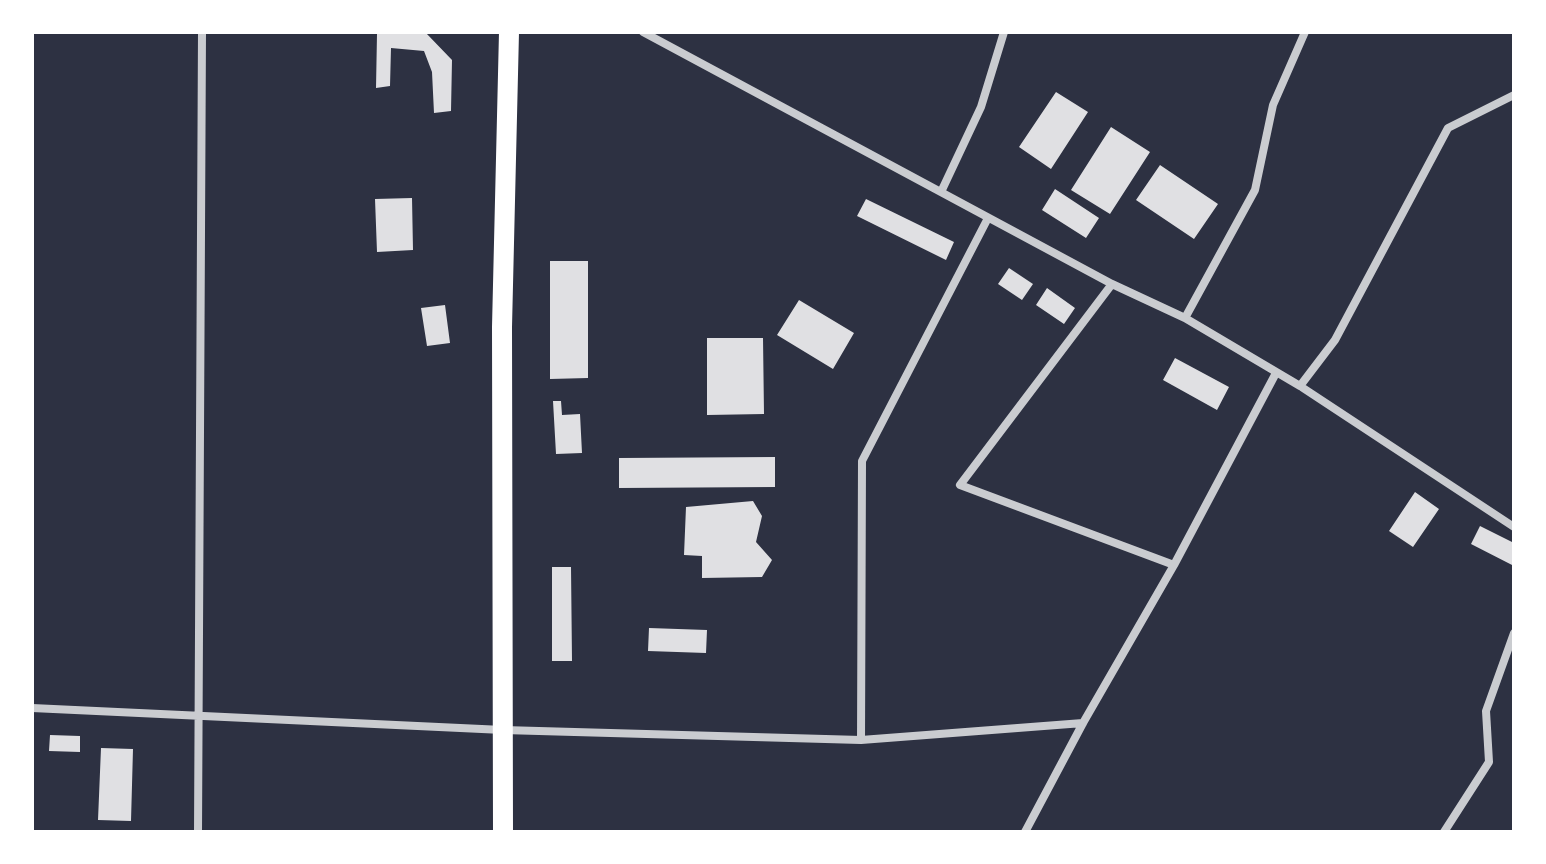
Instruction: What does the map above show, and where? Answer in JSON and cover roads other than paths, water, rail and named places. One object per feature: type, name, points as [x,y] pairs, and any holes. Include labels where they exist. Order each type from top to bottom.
[{"type":"main road","points":[[503,832],[502,327],[509,32]]},
{"type":"street","points":[[198,832],[202,32]]},
{"type":"street","points":[[643,32],[1112,284],[1185,318],[1300,386],[1514,527]]},
{"type":"street","points":[[941,192],[981,107],[1004,32]]},
{"type":"street","points":[[1185,318],[1255,190],[1273,105],[1305,32]]},
{"type":"street","points":[[1300,386],[1335,340],[1448,128],[1514,95]]},
{"type":"street","points":[[861,740],[862,461],[988,218]]},
{"type":"street","points":[[1112,284],[960,485],[1174,565]]},
{"type":"street","points":[[1025,832],[1083,723],[1174,565],[1276,373]]},
{"type":"street","points":[[1444,832],[1489,762],[1486,711],[1514,633]]},
{"type":"street","points":[[32,708],[503,730],[861,740],[1083,723]]}]
